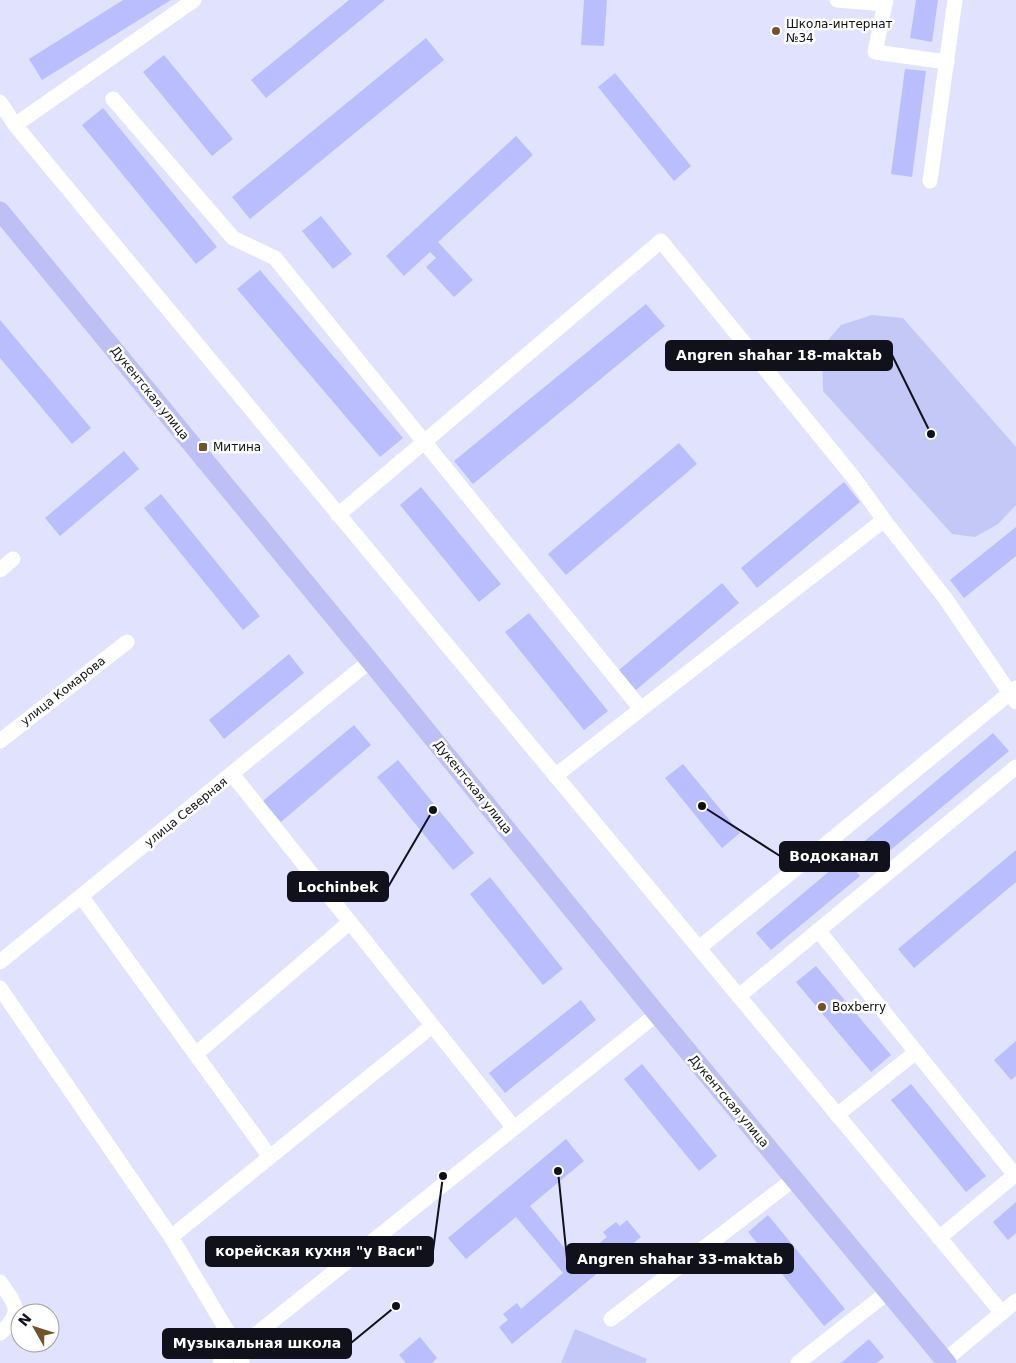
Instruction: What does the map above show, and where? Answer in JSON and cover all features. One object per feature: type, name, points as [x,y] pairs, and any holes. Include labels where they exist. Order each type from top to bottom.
[{"type":"main road","name":"Дукентская улица","points":[[0,211],[944,1362]]},
{"type":"street","points":[[16,125],[194,0]]},
{"type":"street","points":[[838,0],[885,2],[874,52],[947,62]]},
{"type":"street","points":[[930,181],[956,0]]},
{"type":"street","points":[[113,99],[233,238],[275,258],[641,709]]},
{"type":"street","points":[[0,102],[16,125],[338,515],[1002,1313]]},
{"type":"street","points":[[338,515],[661,241],[854,478],[945,598],[1014,695],[699,948]]},
{"type":"street","points":[[556,776],[884,520]]},
{"type":"street","points":[[0,570],[13,559]]},
{"type":"street","name":"улица Комарова","points":[[0,741],[126,642]]},
{"type":"street","name":"улица Северная","points":[[0,962],[370,661]]},
{"type":"street","points":[[739,996],[1016,767]]},
{"type":"street","points":[[232,774],[514,1128]]},
{"type":"street","points":[[81,896],[270,1157]]},
{"type":"street","points":[[196,1054],[350,922]]},
{"type":"street","points":[[818,930],[1015,1175],[939,1238]]},
{"type":"street","points":[[0,988],[170,1237],[240,1356]]},
{"type":"street","points":[[220,1363],[240,1356],[514,1128],[657,1014]]},
{"type":"street","points":[[170,1237],[432,1026]]},
{"type":"street","points":[[837,1115],[916,1052]]},
{"type":"street","points":[[611,1319],[794,1179]]},
{"type":"street","points":[[0,1282],[13,1300],[16,1312],[14,1320],[0,1333]]},
{"type":"street","points":[[798,1363],[888,1292]]},
{"type":"street","points":[[944,1362],[1016,1301]]},
{"type":"shaded area","points":[[872,315],[903,318],[1016,447],[1016,505],[998,524],[975,537],[952,534],[823,391],[822,347],[841,325]]},
{"type":"shaded area","points":[[575,1329],[647,1359],[645,1363],[561,1363]]},
{"type":"building","points":[[123,0],[171,0],[42,80],[29,59]]},
{"type":"building","points":[[349,0],[385,0],[266,98],[251,80]]},
{"type":"building","points":[[584,0],[607,0],[604,46],[581,45]]},
{"type":"building","points":[[916,0],[938,0],[932,42],[910,38]]},
{"type":"building","points":[[426,38],[444,60],[250,219],[232,197]]},
{"type":"building","points":[[164,55],[233,139],[212,156],[143,72]]},
{"type":"building","points":[[905,69],[926,71],[912,177],[891,174]]},
{"type":"building","points":[[615,73],[691,166],[674,181],[598,87]]},
{"type":"building","points":[[103,108],[217,247],[196,264],[82,125]]},
{"type":"building","points":[[516,136],[533,155],[438,242],[473,280],[454,297],[426,267],[436,258],[430,252],[404,276],[386,256]]},
{"type":"building","points":[[321,216],[352,254],[333,269],[302,231]]},
{"type":"building","points":[[260,270],[403,438],[380,457],[237,289]]},
{"type":"building","points":[[646,304],[665,326],[473,484],[454,461]]},
{"type":"building","points":[[0,320],[91,428],[72,444],[0,358]]},
{"type":"building","points":[[679,443],[697,464],[566,575],[548,554]]},
{"type":"building","points":[[124,451],[139,469],[60,536],[45,518]]},
{"type":"building","points":[[844,482],[860,502],[757,588],[741,568]]},
{"type":"building","points":[[421,487],[501,584],[479,602],[400,505]]},
{"type":"building","points":[[161,494],[260,616],[243,630],[144,508]]},
{"type":"building","points":[[1016,527],[1016,556],[964,598],[950,580]]},
{"type":"building","points":[[722,583],[739,603],[636,690],[619,670]]},
{"type":"building","points":[[529,613],[608,711],[584,730],[505,632]]},
{"type":"building","points":[[289,654],[304,673],[224,739],[209,720]]},
{"type":"building","points":[[354,725],[371,745],[281,822],[263,801]]},
{"type":"building","points":[[993,733],[1009,751],[875,863],[860,845]]},
{"type":"building","points":[[398,760],[474,853],[453,870],[377,777]]},
{"type":"building","points":[[683,764],[740,833],[722,848],[665,778]]},
{"type":"building","points":[[1016,850],[1016,882],[914,968],[898,949]]},
{"type":"building","points":[[845,858],[860,876],[771,950],[756,933]]},
{"type":"building","points":[[490,877],[563,969],[543,985],[470,894]]},
{"type":"building","points":[[816,966],[891,1055],[871,1072],[796,982]]},
{"type":"building","points":[[581,1000],[596,1020],[505,1093],[489,1073]]},
{"type":"building","points":[[1016,1041],[1016,1076],[1011,1080],[994,1060]]},
{"type":"building","points":[[642,1064],[717,1156],[699,1171],[624,1079]]},
{"type":"building","points":[[911,1084],[986,1176],[966,1192],[891,1100]]},
{"type":"building","points":[[566,1139],[584,1161],[530,1206],[576,1262],[607,1237],[603,1232],[616,1222],[620,1226],[627,1220],[641,1237],[512,1344],[499,1327],[508,1320],[503,1314],[517,1303],[521,1309],[563,1273],[516,1217],[466,1259],[448,1238]]},
{"type":"building","points":[[1016,1202],[1016,1233],[1008,1240],[993,1222]]},
{"type":"building","points":[[768,1215],[845,1309],[824,1326],[748,1232]]},
{"type":"building","points":[[420,1337],[437,1358],[432,1363],[406,1363],[399,1355]]},
{"type":"building","points":[[869,1339],[884,1357],[877,1363],[841,1363]]},
{"type":"place","name":"Школа-интернат №34","points":[[776,31]]},
{"type":"place","name":"Angren shahar 18-maktab","points":[[931,434]]},
{"type":"place","name":"Митина","points":[[203,447]]},
{"type":"place","name":"Водоканал","points":[[702,806]]},
{"type":"place","name":"Lochinbek","points":[[433,810]]},
{"type":"place","name":"Boxberry","points":[[822,1007]]},
{"type":"place","name":"Angren shahar 33-maktab","points":[[558,1171]]},
{"type":"place","name":"корейская кухня \"у Васи\"","points":[[443,1176]]},
{"type":"place","name":"Музыкальная школа","points":[[396,1306]]}]
